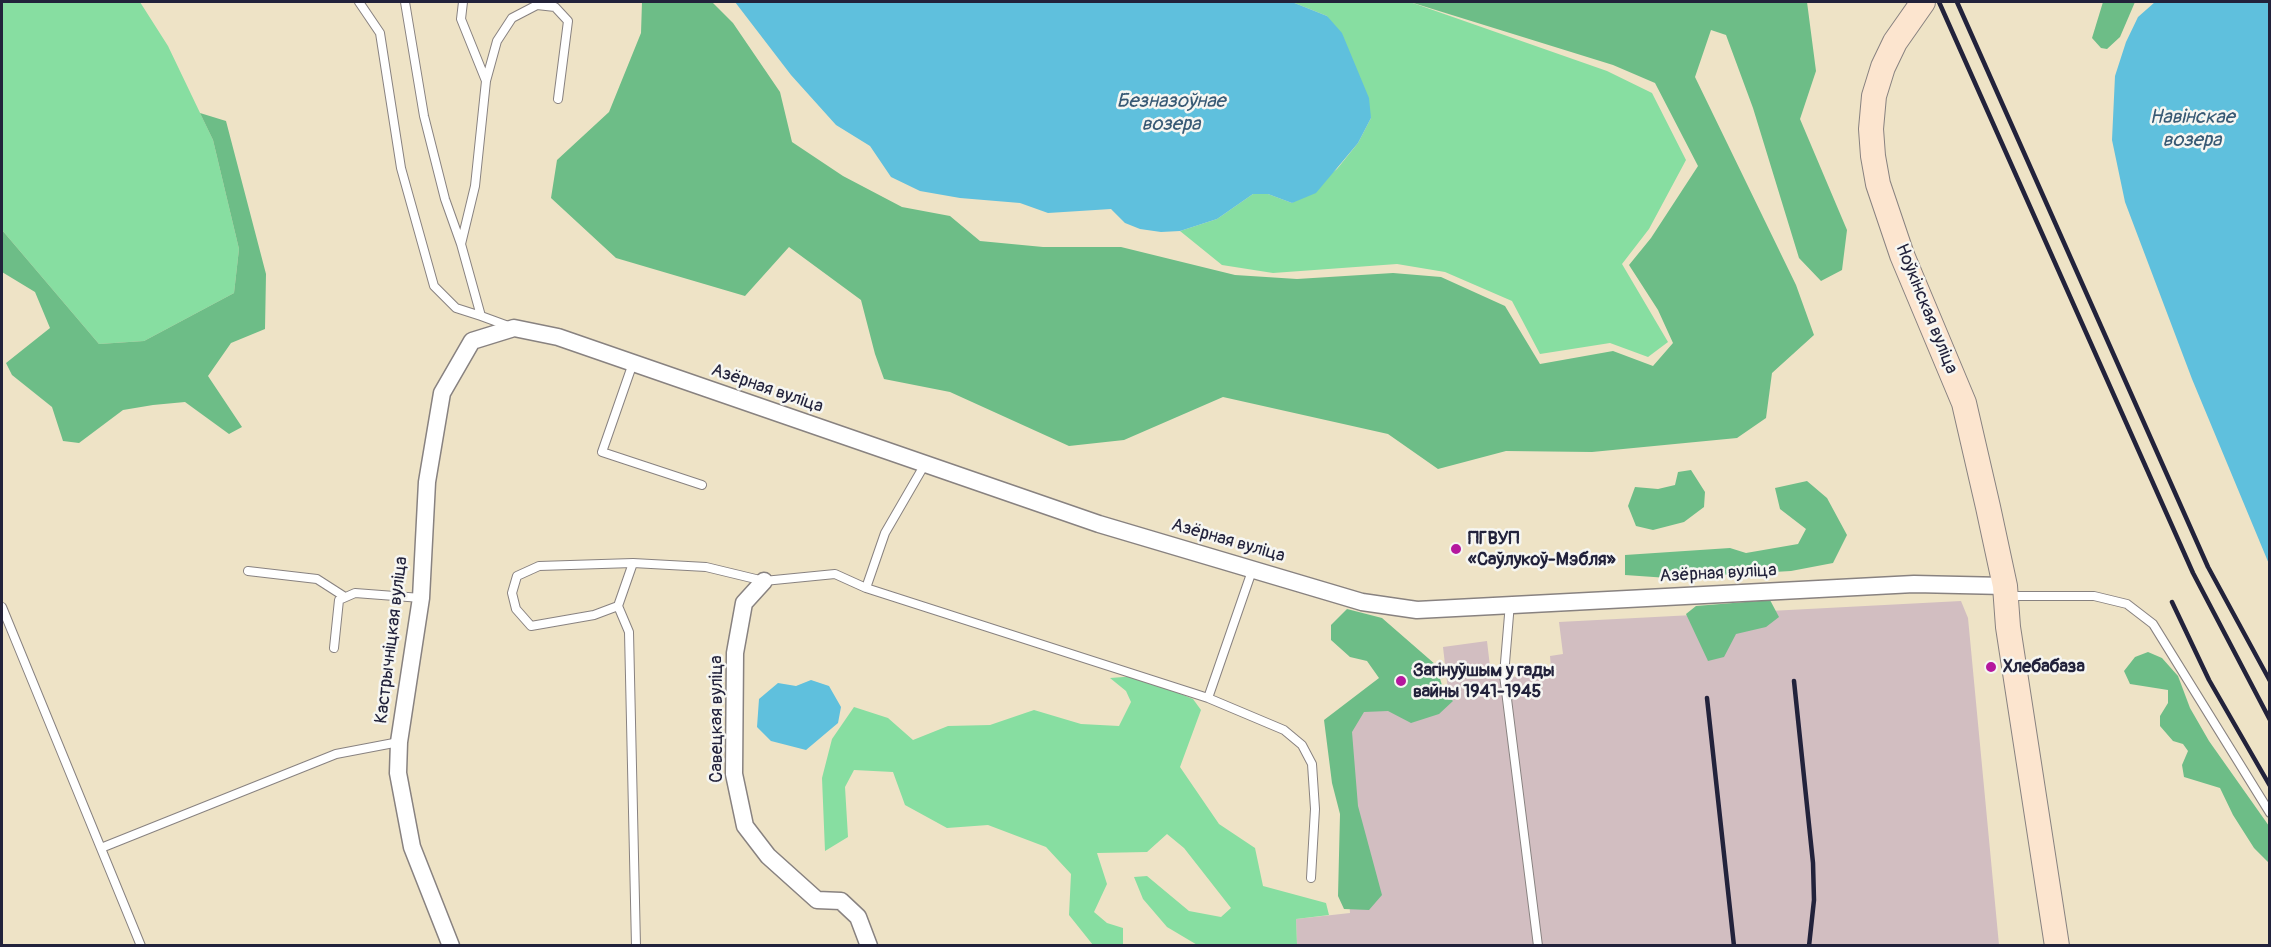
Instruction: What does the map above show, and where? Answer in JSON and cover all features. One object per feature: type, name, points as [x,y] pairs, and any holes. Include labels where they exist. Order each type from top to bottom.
[{"type":"main road","name":"Ноўкінская вуліца","points":[[1923,2],[1894,42],[1882,67],[1874,96],[1871,129],[1873,156],[1878,184],[1902,255],[1964,403],[2004,591],[2057,945]]},
{"type":"street","name":"Азёрная вуліца","points":[[472,341],[514,328],[558,337],[1098,524],[1362,602],[1417,610],[1510,603],[1914,584],[2004,591]]},
{"type":"street","name":"Кастрычніцкая вуліца","points":[[451,945],[412,847],[398,773],[399,742],[421,598],[427,482],[442,393],[472,341]]},
{"type":"street","name":"Савецкая вуліца","points":[[764,581],[744,603],[735,653],[734,774],[745,826],[768,856],[817,900],[841,902],[858,917],[869,945]]},
{"type":"lane","points":[[359,2],[380,33],[401,168],[434,286],[456,308],[514,328]]},
{"type":"lane","points":[[405,2],[424,116],[445,199],[461,244],[481,316]]},
{"type":"lane","points":[[463,2],[461,20],[486,81]]},
{"type":"lane","points":[[461,244],[475,186],[486,81],[497,41],[513,18],[537,5],[555,7],[568,21],[558,99]]},
{"type":"lane","points":[[633,363],[602,452],[702,485]]},
{"type":"lane","points":[[866,588],[885,533],[925,464]]},
{"type":"lane","points":[[633,563],[618,606],[629,632],[636,945]]},
{"type":"lane","points":[[618,606],[594,615],[531,626],[516,609],[512,593],[517,576],[539,567],[633,563],[706,567],[764,581],[835,574],[866,588],[1208,698],[1284,730],[1302,746],[1312,764],[1315,809],[1311,878]]},
{"type":"lane","points":[[1208,698],[1253,568]]},
{"type":"lane","points":[[248,571],[317,579],[345,597]]},
{"type":"lane","points":[[2004,591],[2094,596],[2127,604],[2153,624],[2270,813]]},
{"type":"lane","points":[[334,648],[339,600],[355,593],[421,598]]},
{"type":"lane","points":[[1510,603],[1504,675],[1538,945]]},
{"type":"lane","points":[[2,607],[141,945]]},
{"type":"lane","points":[[101,848],[336,754],[399,742]]},
{"type":"shaded area","points":[[1961,601],[1968,618],[1999,945],[1297,946],[1296,919],[1350,913],[1335,727],[1349,713],[1448,691],[1443,647],[1487,641],[1491,675],[1518,677],[1517,670],[1551,667],[1550,656],[1563,654],[1559,622]]},
{"type":"green space","points":[[2,2],[140,2],[168,46],[213,140],[239,249],[234,293],[144,341],[99,344],[2,230]]},
{"type":"green space","points":[[642,2],[712,2],[733,23],[780,92],[792,142],[843,176],[902,207],[950,216],[980,241],[1043,247],[1121,247],[1235,275],[1297,279],[1393,273],[1441,277],[1505,306],[1540,364],[1613,351],[1653,366],[1673,343],[1658,310],[1629,265],[1651,238],[1698,166],[1655,83],[1613,65],[1410,2],[1807,2],[1816,71],[1800,119],[1847,230],[1842,270],[1821,281],[1799,258],[1753,108],[1726,35],[1711,30],[1695,77],[1796,285],[1814,335],[1772,373],[1766,418],[1737,438],[1592,452],[1506,451],[1438,469],[1388,434],[1223,397],[1124,440],[1069,446],[950,392],[884,379],[861,300],[789,247],[745,296],[616,258],[551,198],[557,160],[609,112],[641,33]]},
{"type":"green space","points":[[1292,2],[1410,2],[1607,71],[1652,93],[1686,160],[1649,229],[1622,264],[1668,342],[1648,357],[1610,343],[1540,354],[1512,301],[1445,272],[1397,264],[1273,273],[1222,265],[1180,231],[1217,219],[1253,194],[1268,194],[1292,203],[1337,169],[1358,143],[1371,118],[1327,16]]},
{"type":"green space","points":[[2103,2],[2135,2],[2120,37],[2107,49],[2101,48],[2092,38]]},
{"type":"green space","points":[[200,113],[226,121],[266,274],[265,329],[231,343],[208,376],[242,427],[229,434],[185,402],[123,410],[79,443],[63,441],[52,407],[12,375],[6,363],[50,328],[35,292],[2,272],[2,230],[99,344],[144,341],[234,293],[239,249],[213,140]]},
{"type":"green space","points":[[1691,470],[1705,492],[1704,507],[1684,522],[1653,530],[1636,526],[1628,506],[1635,487],[1658,489],[1675,485],[1678,472]]},
{"type":"green space","points":[[1807,481],[1827,498],[1847,535],[1833,563],[1791,571],[1668,578],[1625,575],[1625,555],[1730,548],[1746,553],[1798,544],[1806,529],[1780,509],[1775,488]]},
{"type":"green space","points":[[1770,600],[1779,617],[1766,627],[1736,634],[1724,657],[1708,661],[1686,614],[1696,606]]},
{"type":"green space","points":[[1347,609],[1382,618],[1436,665],[1444,692],[1453,701],[1439,714],[1411,723],[1388,711],[1364,712],[1352,732],[1358,806],[1382,895],[1369,910],[1344,909],[1338,896],[1340,814],[1332,783],[1324,720],[1379,678],[1367,661],[1350,657],[1331,640],[1331,625]]},
{"type":"green space","points":[[2148,652],[2162,658],[2178,676],[2190,708],[2209,741],[2269,826],[2269,863],[2254,848],[2233,815],[2220,788],[2184,777],[2182,765],[2188,751],[2183,744],[2173,741],[2160,726],[2160,716],[2168,703],[2168,690],[2130,684],[2124,671],[2135,657]]},
{"type":"green space","points":[[1137,676],[1193,699],[1201,710],[1180,767],[1219,824],[1255,848],[1263,886],[1326,903],[1329,915],[1296,919],[1297,945],[1199,946],[1167,927],[1143,899],[1134,877],[1147,876],[1189,911],[1221,917],[1231,908],[1184,848],[1167,834],[1147,852],[1097,853],[1107,884],[1094,912],[1107,923],[1123,928],[1123,944],[1093,945],[1069,915],[1071,874],[1046,847],[988,825],[947,828],[905,805],[893,772],[854,770],[845,787],[848,837],[825,851],[822,778],[832,739],[854,707],[888,718],[913,740],[948,726],[990,725],[1034,710],[1081,724],[1119,726],[1131,702],[1126,691],[1110,678]]},
{"type":"water","name":"Безназоўнае возера","points":[[735,2],[1292,2],[1327,16],[1342,33],[1369,98],[1371,118],[1358,143],[1316,193],[1292,203],[1268,194],[1253,194],[1217,219],[1180,231],[1161,232],[1140,229],[1125,223],[1111,209],[1048,213],[1020,203],[960,198],[920,191],[891,177],[870,146],[836,125],[791,75]]},
{"type":"water","name":"Навінскае возера","points":[[2155,2],[2269,2],[2269,564],[2192,379],[2125,202],[2112,140],[2115,76],[2126,42],[2138,17]]},
{"type":"water","points":[[811,680],[829,686],[841,707],[838,723],[806,750],[771,741],[757,727],[759,699],[778,683],[796,686]]},
{"type":"railway","points":[[1939,2],[2193,573],[2270,720]]},
{"type":"railway","points":[[1957,2],[2208,567],[2270,681]]},
{"type":"railway","points":[[2172,602],[2209,680],[2270,786]]},
{"type":"railway","points":[[1794,681],[1813,863],[1814,900],[1809,946]]},
{"type":"railway","points":[[1707,698],[1734,946]]},
{"type":"place","name":"ПГВУП «Саўлукоў-Мэбля»","points":[[1456,549]]},
{"type":"place","name":"Хлебабаза","points":[[1991,667]]},
{"type":"place","name":"Загінуўшым у гады вайны 1941-1945","points":[[1401,681]]}]
